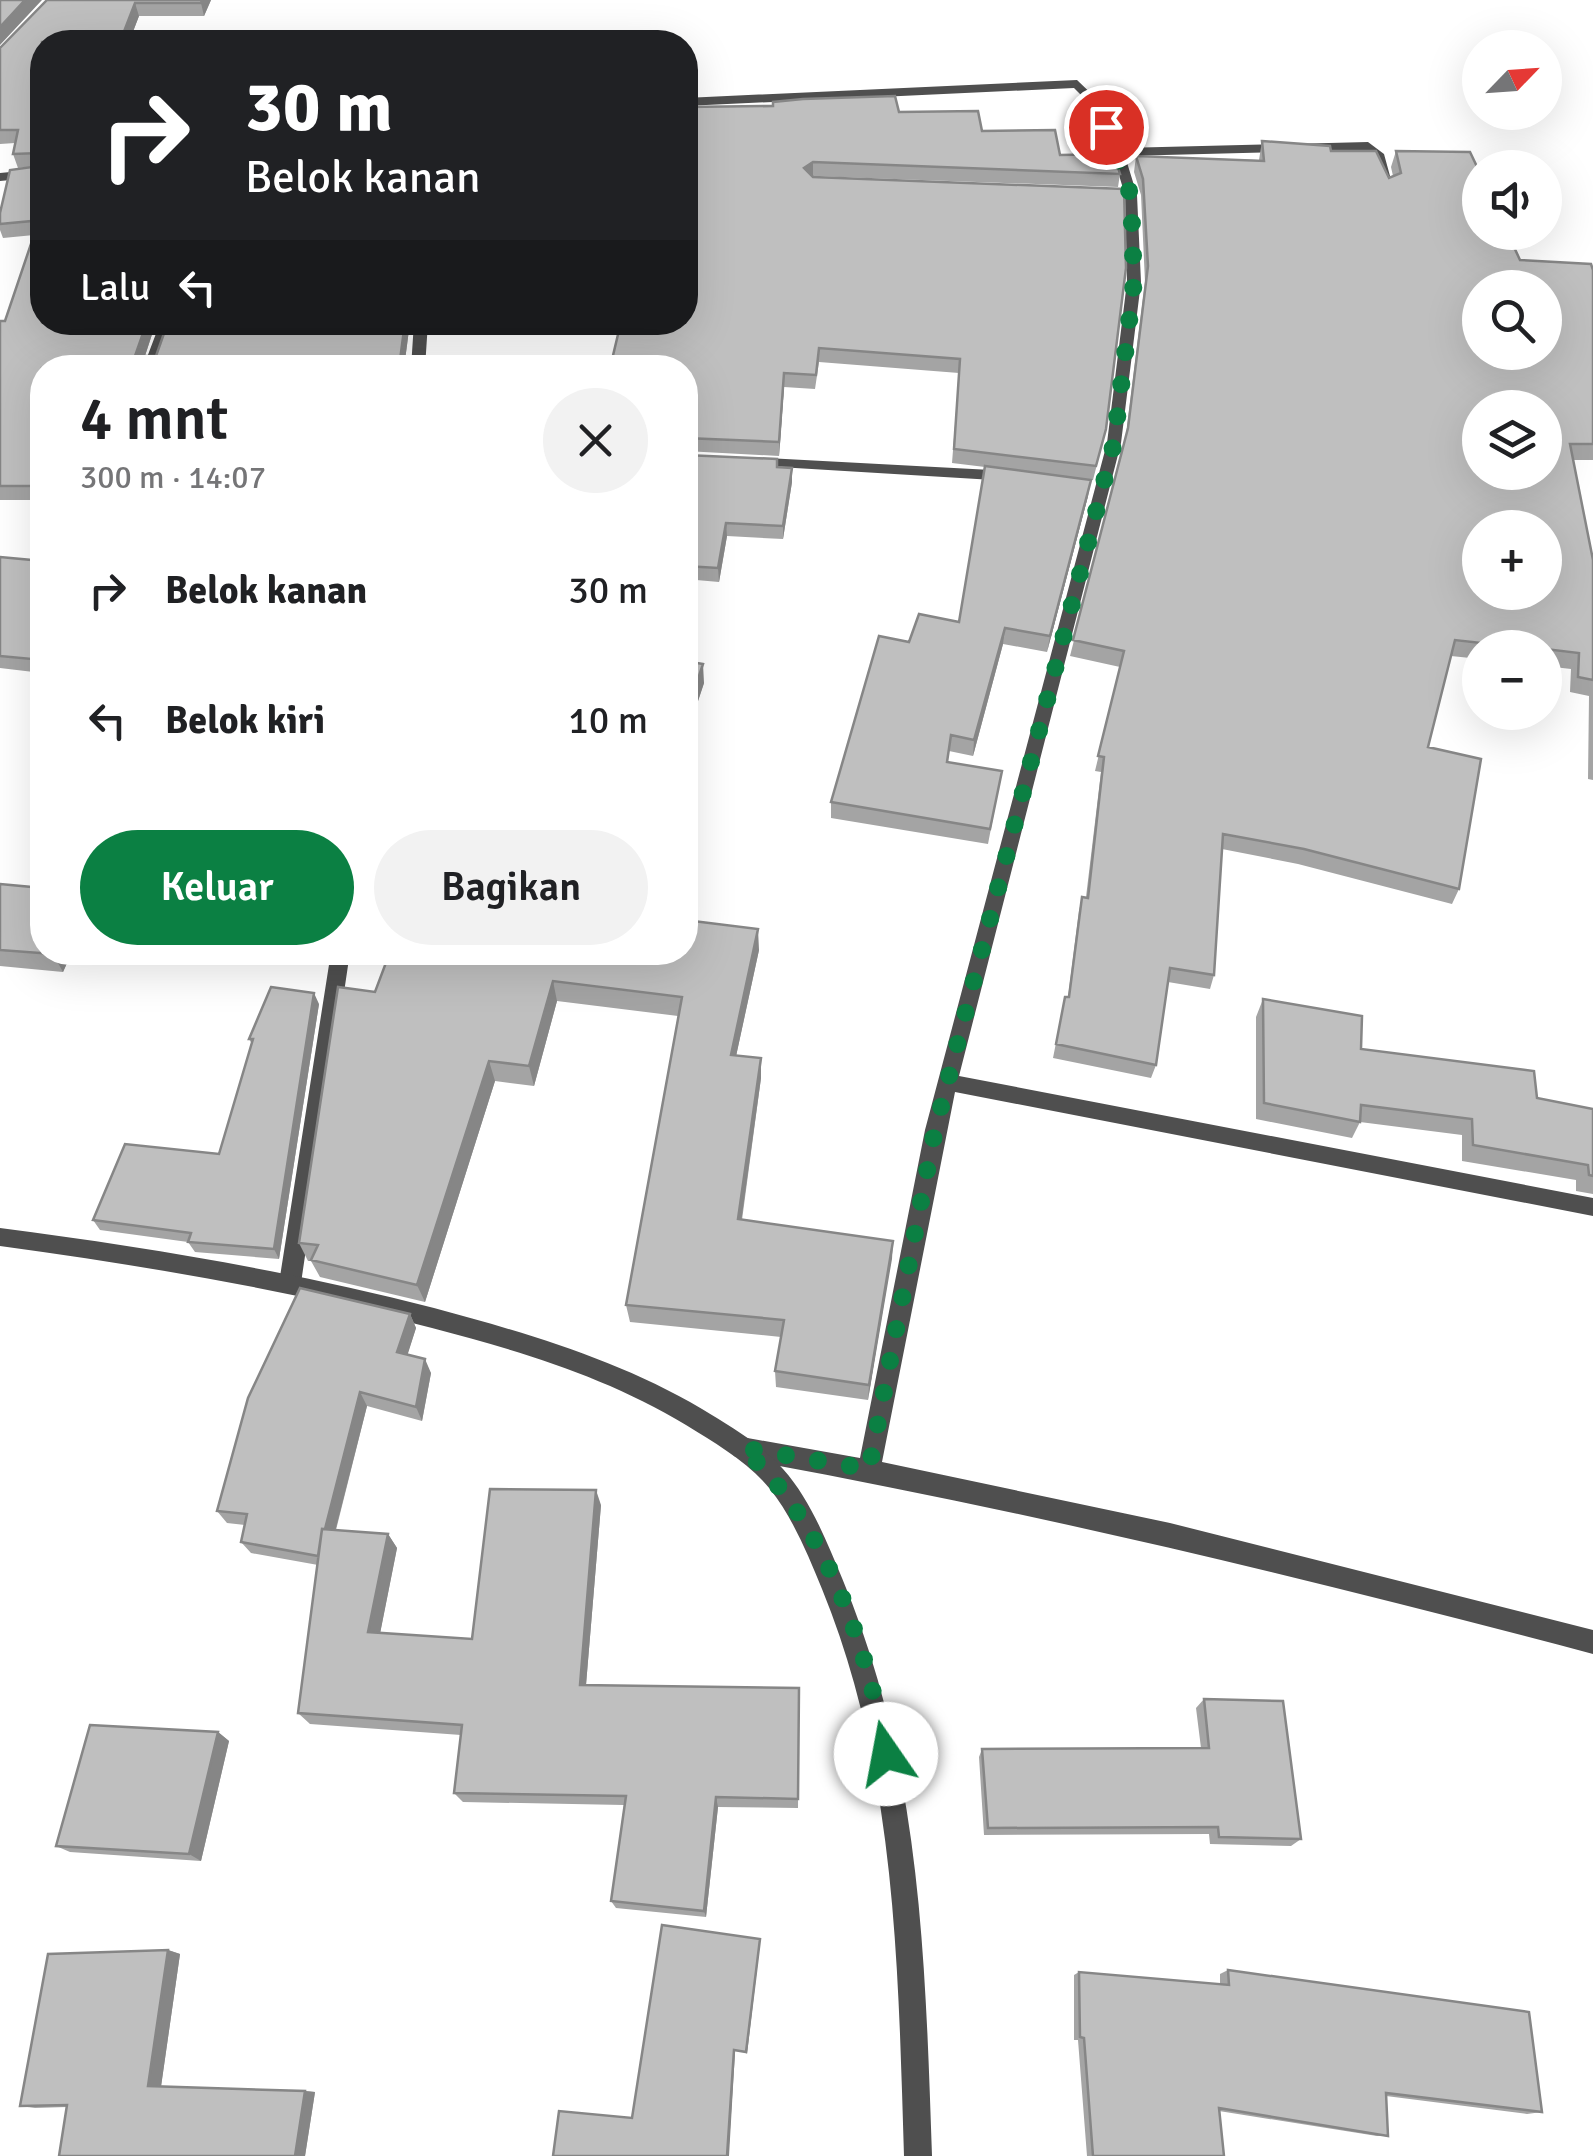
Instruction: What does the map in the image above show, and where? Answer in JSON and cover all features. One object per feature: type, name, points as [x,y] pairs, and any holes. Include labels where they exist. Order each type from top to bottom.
[{"type":"street","points":[[698,101],[1078,84],[1087,90],[1118,152],[1131,196],[1134,282],[1114,443],[947,1082],[869,1469]]},
{"type":"street","points":[[1118,152],[1368,146],[1378,154],[1387,187]]},
{"type":"street","points":[[0,178],[30,174]]},
{"type":"street","points":[[1111,195],[1131,196]]},
{"type":"street","points":[[738,461],[1025,478]]},
{"type":"street","points":[[1082,486],[1101,489]]},
{"type":"street","points":[[290,1283],[339,965]]},
{"type":"street","points":[[947,1082],[1593,1207]]},
{"type":"street","points":[[0,1237],[334,1290],[588,1362],[652,1390],[742,1448],[774,1476],[798,1509],[844,1608],[880,1718],[910,1897],[918,2156]]},
{"type":"street","points":[[742,1448],[869,1469],[1465,1607],[1593,1642]]},
{"type":"building","points":[[0,0],[25,0],[0,27]]},
{"type":"building","points":[[47,0],[202,0],[135,3],[125,30],[30,30],[30,153],[13,154],[18,130],[0,130],[0,48]]},
{"type":"building","points":[[895,96],[899,112],[978,111],[982,131],[1055,130],[1060,155],[1114,154],[1120,174],[813,162],[804,168],[813,177],[1124,189],[1126,268],[1106,429],[1096,466],[954,449],[960,359],[819,348],[816,375],[784,373],[779,442],[698,439],[698,355],[613,355],[618,335],[698,335],[698,107],[773,106],[773,102]]},
{"type":"building","points":[[1262,141],[1330,146],[1331,151],[1376,151],[1389,178],[1401,173],[1396,151],[1462,152],[1462,250],[1515,250],[1520,260],[1591,264],[1593,270],[1593,444],[1570,444],[1593,560],[1593,680],[1578,677],[1579,653],[1562,651],[1562,630],[1462,630],[1462,641],[1455,640],[1428,747],[1481,759],[1459,889],[1304,849],[1223,834],[1214,975],[1170,968],[1156,1065],[1056,1044],[1065,997],[1069,997],[1082,897],[1088,898],[1104,757],[1098,756],[1124,651],[1073,640],[1128,428],[1148,266],[1143,179],[1136,156],[1264,161]]},
{"type":"building","points":[[30,167],[30,221],[0,224],[0,213],[10,170]]},
{"type":"building","points":[[30,247],[30,335],[142,335],[135,355],[30,355],[30,486],[0,486],[0,321],[5,321]]},
{"type":"building","points":[[163,335],[403,335],[401,355],[156,355]]},
{"type":"building","points":[[698,456],[777,459],[777,467],[792,468],[783,526],[726,523],[718,568],[698,567]]},
{"type":"building","points":[[985,466],[1091,480],[1050,636],[1005,628],[974,740],[951,735],[947,762],[1002,771],[990,829],[831,802],[879,636],[909,642],[919,614],[959,622]]},
{"type":"building","points":[[0,557],[30,560],[30,659],[0,656]]},
{"type":"building","points":[[0,884],[30,887],[30,952],[0,950]]},
{"type":"building","points":[[698,922],[758,929],[731,1055],[761,1058],[738,1219],[893,1241],[869,1385],[775,1371],[784,1320],[626,1305],[682,997],[553,981],[529,1066],[489,1061],[417,1285],[311,1260],[318,1245],[299,1243],[338,987],[375,992],[385,965],[698,965]]},
{"type":"building","points":[[271,987],[314,993],[274,1249],[188,1242],[191,1233],[93,1220],[125,1144],[219,1154],[253,1039],[249,1039]]},
{"type":"building","points":[[1263,999],[1362,1016],[1361,1049],[1534,1071],[1537,1098],[1593,1109],[1593,1176],[1589,1175],[1588,1165],[1473,1145],[1472,1119],[1361,1105],[1360,1122],[1264,1103]]},
{"type":"building","points":[[300,1288],[410,1314],[397,1352],[425,1359],[416,1407],[360,1392],[318,1556],[241,1542],[247,1514],[217,1511],[248,1398]]},
{"type":"building","points":[[490,1489],[596,1490],[580,1685],[799,1688],[798,1799],[716,1797],[704,1911],[611,1901],[626,1796],[454,1793],[462,1725],[298,1713],[322,1529],[388,1534],[368,1632],[472,1639]]},
{"type":"building","points":[[1204,1699],[1283,1701],[1301,1839],[1219,1837],[1218,1827],[988,1828],[982,1749],[1209,1748]]},
{"type":"building","points":[[90,1725],[218,1732],[189,1854],[56,1846]]},
{"type":"building","points":[[662,1925],[760,1939],[746,2052],[734,2050],[727,2156],[553,2156],[559,2111],[632,2118]]},
{"type":"building","points":[[168,1950],[148,2086],[305,2091],[295,2156],[59,2156],[67,2105],[20,2106],[48,1954]]},
{"type":"building","points":[[1228,1970],[1529,2012],[1542,2112],[1386,2093],[1388,2136],[1219,2108],[1224,2156],[1093,2156],[1084,2038],[1080,2037],[1079,1972],[1229,1985]]},
{"type":"route","points":[[886,1754],[880,1718],[844,1608],[798,1509],[774,1476],[742,1448],[869,1469],[935,1130],[1017,802],[1114,443],[1134,282],[1131,196],[1106,127]]}]
